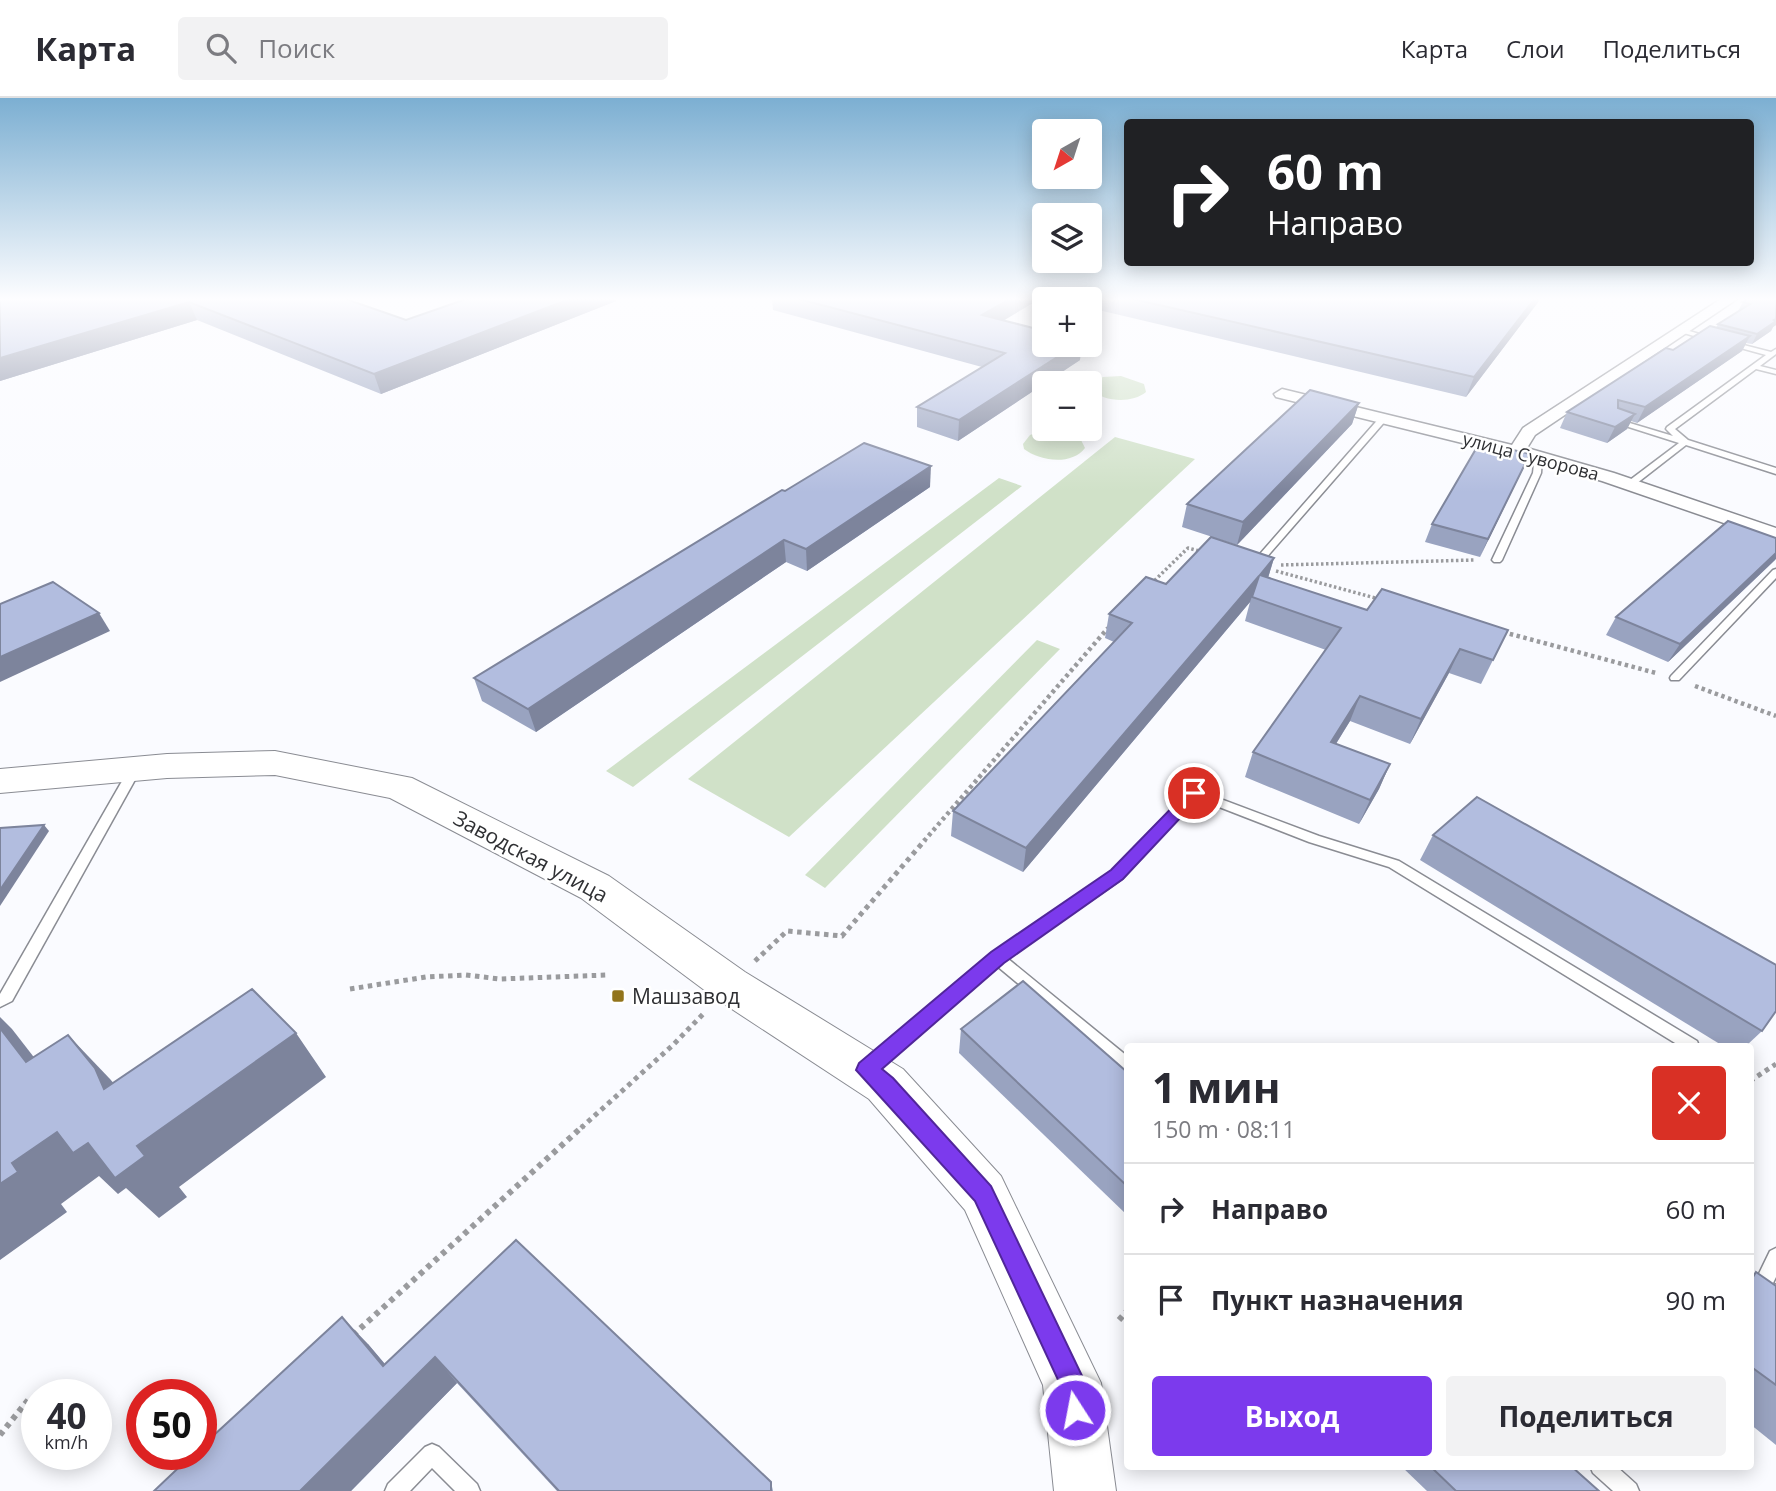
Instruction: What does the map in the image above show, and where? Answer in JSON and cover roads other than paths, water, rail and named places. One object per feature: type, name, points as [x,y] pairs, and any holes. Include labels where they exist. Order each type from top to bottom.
[{"type":"main road","name":"Заводская улица","points":[[0,780],[136,769],[275,763],[399,787],[595,887],[730,985],[886,1084],[983,1193],[1072,1382],[1085,1491]]},
{"type":"street","points":[[1517,451],[1529,432],[1632,362]]},
{"type":"street","name":"улица Суворова","points":[[1282,394],[1517,451],[1629,485],[1776,535]]},
{"type":"lane","points":[[1685,442],[1670,429],[1762,362]]},
{"type":"lane","points":[[1756,367],[1776,372]]},
{"type":"lane","points":[[1254,565],[1384,418]]},
{"type":"lane","points":[[1615,419],[1776,471]]},
{"type":"lane","points":[[1629,485],[1685,442]]},
{"type":"lane","points":[[1497,560],[1537,473],[1538,457]]},
{"type":"lane","points":[[1675,678],[1776,572]]},
{"type":"lane","points":[[0,1001],[7,997],[136,769]]},
{"type":"lane","points":[[867,1070],[997,958],[1117,875],[1194,793],[1314,839],[1394,864],[1687,1043]]},
{"type":"lane","points":[[997,958],[1124,1063]]},
{"type":"lane","points":[[1776,1257],[1762,1286],[1776,1296]]},
{"type":"lane","points":[[395,1491],[432,1454],[470,1491]]},
{"type":"lane","points":[[1605,1470],[1629,1491]]},
{"type":"place","name":"Машзавод","points":[[618,996]]}]
